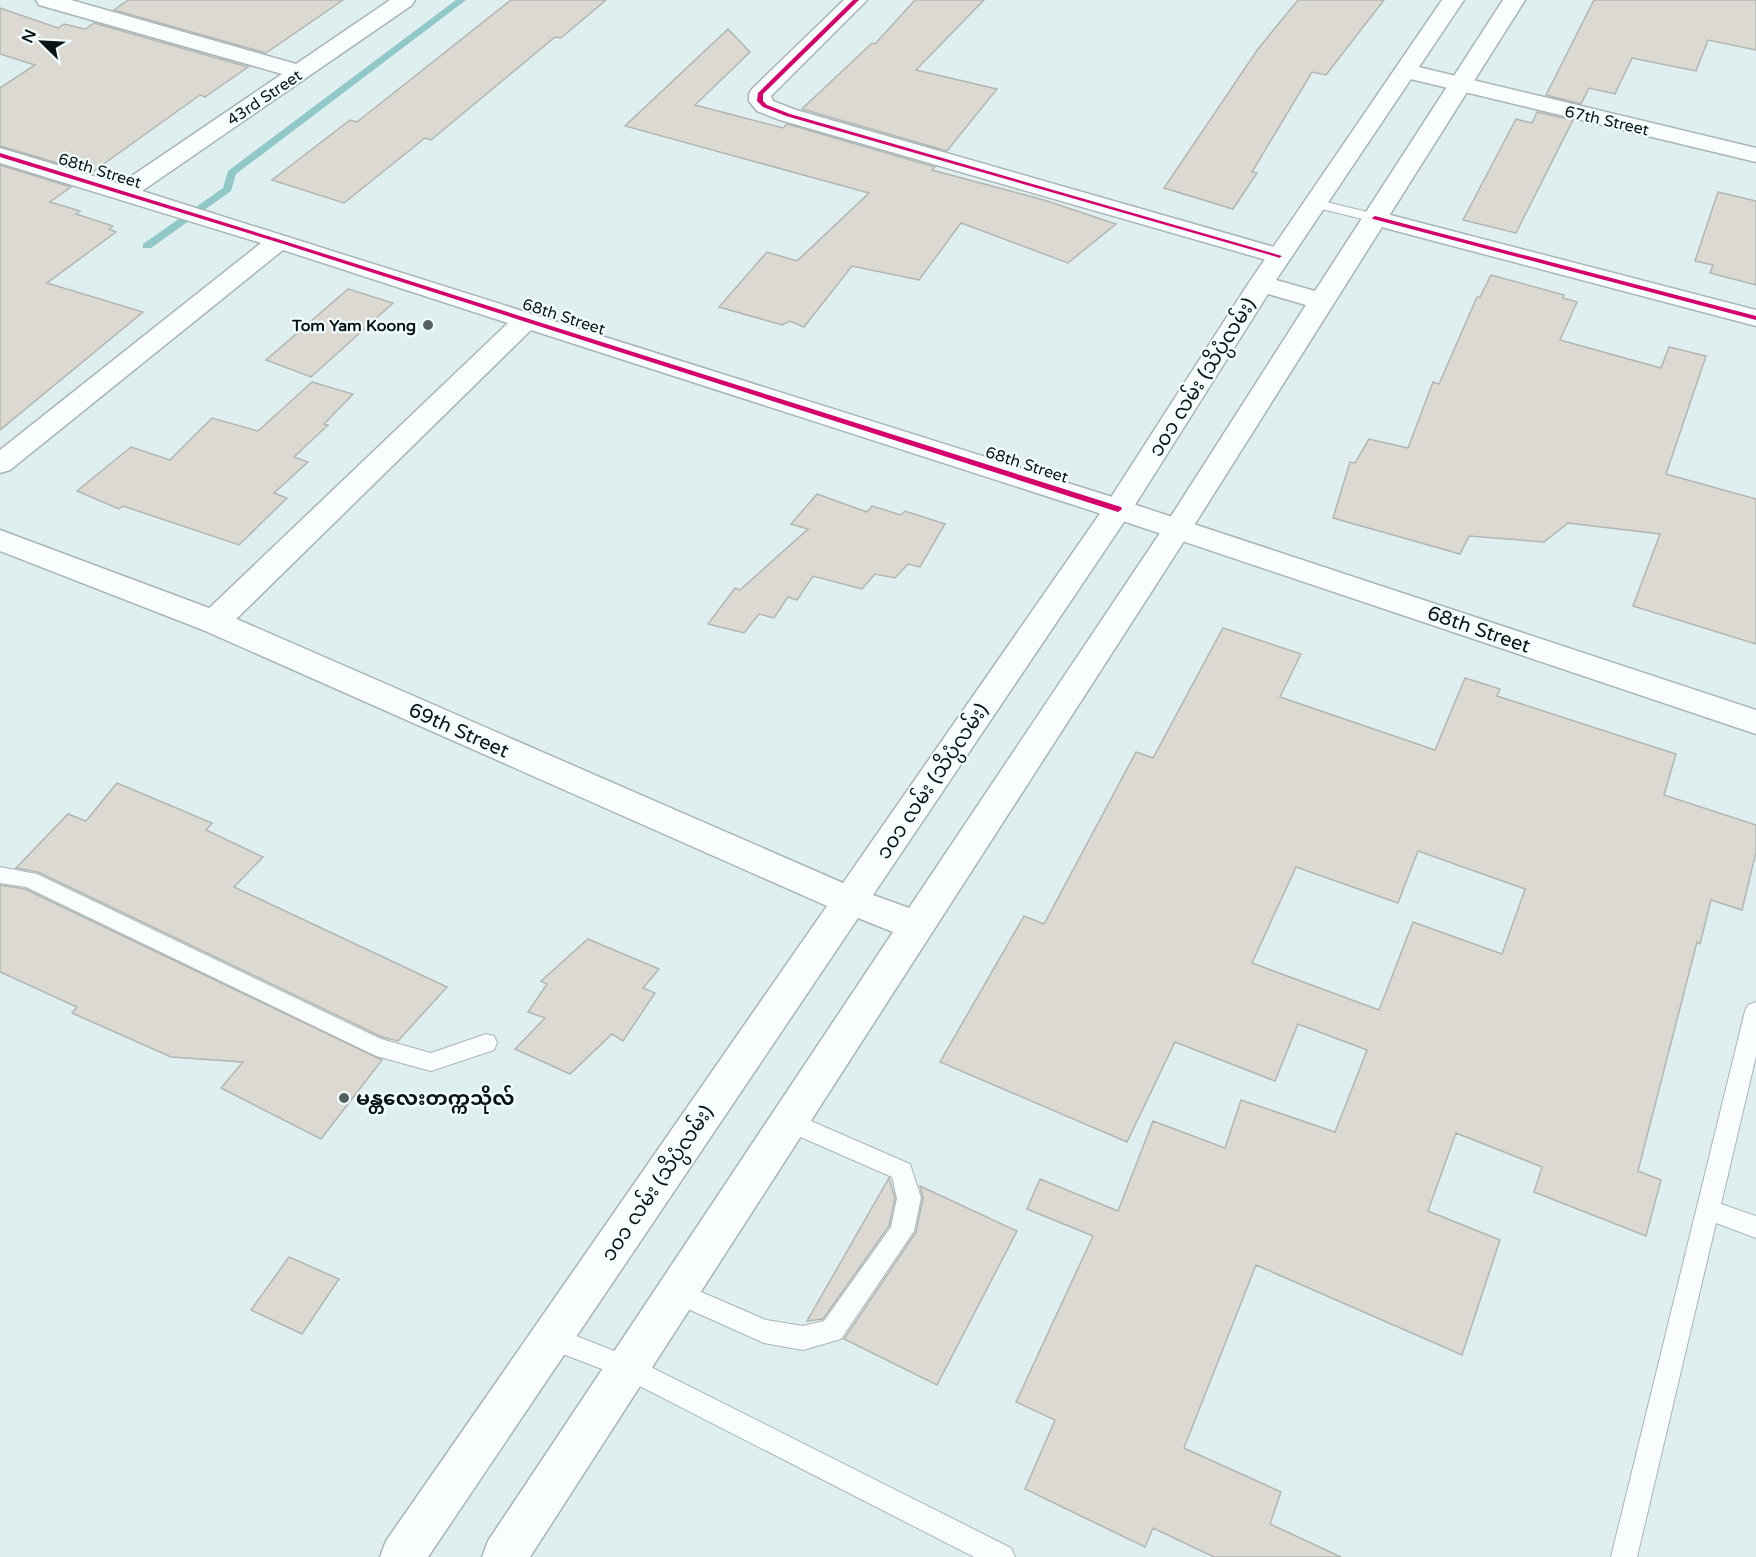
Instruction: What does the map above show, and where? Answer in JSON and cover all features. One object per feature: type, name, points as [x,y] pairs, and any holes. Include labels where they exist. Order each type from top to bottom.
[{"type":"main road","points":[[47,0],[301,72]]},
{"type":"main road","name":"43rd Street","points":[[123,193],[404,0]]},
{"type":"main road","points":[[856,0],[760,94],[760,101],[765,106],[788,115],[1280,256]]},
{"type":"main road","name":"၁၀၁ လမ်း (သိပ္ပံလမ်း)","points":[[402,1557],[1118,509],[1314,203],[1453,0]]},
{"type":"main road","points":[[504,1557],[1178,528],[1514,0]]},
{"type":"main road","name":"67th Street","points":[[1406,71],[1756,155]]},
{"type":"main road","name":"68th Street","points":[[0,155],[279,241],[1178,528],[1756,722]]},
{"type":"main road","points":[[1375,218],[1756,318]]},
{"type":"main road","points":[[0,464],[279,241]]},
{"type":"main road","points":[[1261,284],[1321,300]]},
{"type":"main road","points":[[214,622],[526,320]]},
{"type":"main road","name":"69th Street","points":[[0,540],[214,622],[850,902],[916,926]]},
{"type":"lane","points":[[1314,203],[1375,218]]},
{"type":"lane","points":[[0,875],[30,880],[376,1047],[431,1062],[486,1043]]},
{"type":"lane","points":[[1624,1557],[1756,1011]]},
{"type":"lane","points":[[676,1292],[764,1331],[803,1338],[832,1331],[902,1231],[909,1197],[902,1171],[788,1121]]},
{"type":"lane","points":[[1708,1210],[1756,1227]]},
{"type":"lane","points":[[551,1338],[628,1368],[1002,1557]]},
{"type":"building","points":[[128,0],[343,0],[266,53],[114,10]]},
{"type":"building","points":[[511,0],[606,0],[561,38],[555,37],[431,140],[425,138],[344,203],[272,180],[350,120],[357,122]]},
{"type":"building","points":[[915,0],[984,0],[916,70],[997,89],[947,151],[802,109],[872,43],[875,44]]},
{"type":"building","points":[[1298,0],[1384,0],[1326,75],[1312,72],[1252,172],[1257,173],[1233,209],[1164,188],[1258,49]]},
{"type":"building","points":[[1594,0],[1756,0],[1756,50],[1708,40],[1696,71],[1632,58],[1615,94],[1589,88],[1581,104],[1546,95]]},
{"type":"building","points":[[0,8],[58,28],[64,24],[85,29],[94,23],[248,67],[205,97],[200,95],[91,173],[0,146],[0,88],[35,65],[0,54]]},
{"type":"building","points":[[728,29],[750,52],[695,105],[783,128],[787,124],[935,167],[932,170],[1044,200],[1116,224],[1068,263],[961,223],[919,280],[852,266],[804,327],[790,321],[782,325],[719,307],[767,252],[797,261],[869,193],[625,126]]},
{"type":"building","points":[[1537,112],[1573,120],[1516,233],[1463,220],[1516,119],[1532,123]]},
{"type":"building","points":[[0,165],[71,187],[50,202],[80,211],[76,214],[113,226],[109,229],[116,232],[47,283],[143,312],[0,430]]},
{"type":"building","points":[[1718,192],[1756,201],[1756,285],[1710,273],[1713,265],[1695,261]]},
{"type":"building","points":[[1491,275],[1564,295],[1563,298],[1577,302],[1560,340],[1661,368],[1669,347],[1706,356],[1666,474],[1756,499],[1756,644],[1633,606],[1660,534],[1568,523],[1544,542],[1469,536],[1460,554],[1333,518],[1350,462],[1355,463],[1369,439],[1408,448],[1433,382],[1439,384],[1477,297],[1480,297]]},
{"type":"building","points":[[348,289],[393,303],[311,377],[266,360]]},
{"type":"building","points":[[312,382],[353,394],[324,424],[328,425],[294,457],[308,462],[274,493],[287,498],[239,545],[123,506],[119,509],[77,491],[131,447],[170,460],[212,418],[258,431]]},
{"type":"building","points":[[817,494],[867,512],[872,506],[901,515],[905,511],[945,524],[920,567],[908,564],[895,578],[875,574],[862,589],[813,576],[797,600],[788,597],[774,618],[759,614],[744,633],[708,624],[735,588],[740,590],[808,529],[791,524]]},
{"type":"building","points":[[1223,628],[1301,654],[1280,697],[1435,750],[1465,678],[1500,689],[1497,696],[1676,754],[1664,795],[1756,825],[1756,852],[1742,910],[1711,900],[1700,944],[1697,942],[1638,1171],[1661,1180],[1646,1236],[1534,1192],[1542,1167],[1456,1133],[1428,1211],[1500,1240],[1462,1355],[1256,1265],[1184,1448],[1281,1492],[1270,1524],[1341,1557],[1214,1557],[1153,1528],[1145,1547],[1025,1489],[1055,1420],[1016,1402],[1093,1236],[1027,1209],[1040,1179],[1118,1211],[1153,1121],[1225,1148],[1241,1100],[1335,1132],[1367,1050],[1298,1024],[1275,1081],[1175,1042],[1127,1142],[940,1062],[1024,916],[1044,924],[1136,752],[1153,758]],"holes":[[[1418,851],[1525,889],[1502,954],[1413,922],[1379,1010],[1252,963],[1296,867],[1398,903]]]},
{"type":"building","points":[[117,783],[212,823],[206,830],[263,857],[234,887],[447,987],[398,1041],[382,1037],[38,872],[16,868],[68,814],[86,821]]},
{"type":"building","points":[[0,885],[25,889],[382,1060],[321,1139],[221,1088],[243,1062],[171,1057],[72,1013],[77,1007],[0,972]]},
{"type":"building","points":[[588,939],[659,969],[643,988],[655,993],[623,1041],[612,1034],[570,1074],[515,1049],[545,1018],[528,1012],[547,984],[541,981]]},
{"type":"building","points":[[889,1178],[895,1198],[889,1226],[823,1319],[807,1321]]},
{"type":"building","points":[[920,1186],[1017,1231],[937,1385],[844,1339],[916,1232],[923,1198]]},
{"type":"building","points":[[289,1257],[339,1279],[302,1334],[251,1310]]},
{"type":"waterway","points":[[147,246],[228,189],[231,173],[462,0]]},
{"type":"cycle path","points":[[856,0],[760,94],[760,101],[765,106],[788,115],[1279,256]]},
{"type":"cycle path","points":[[0,155],[279,241],[1118,509]]},
{"type":"cycle path","points":[[1375,218],[1756,318]]},
{"type":"place","name":"Tom Yam Koong","points":[[428,325]]},
{"type":"place","name":"မန္တလေးတက္ကသိုလ်","points":[[344,1098]]}]
